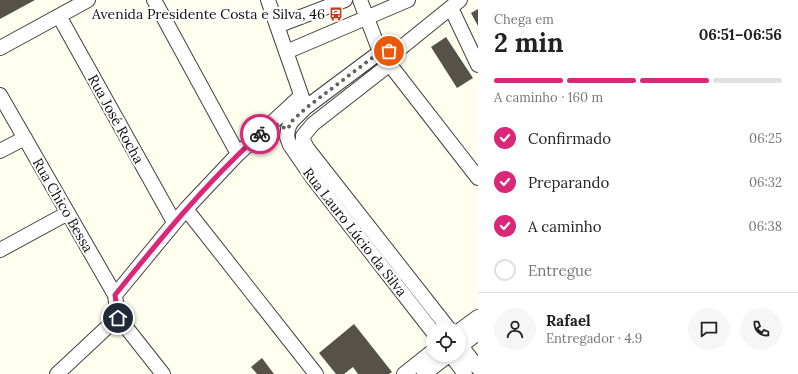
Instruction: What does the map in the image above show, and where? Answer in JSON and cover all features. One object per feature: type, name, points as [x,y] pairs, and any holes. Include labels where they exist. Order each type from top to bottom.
[{"type":"street","points":[[0,48],[88,0]]},
{"type":"street","points":[[154,0],[238,154]]},
{"type":"street","points":[[268,0],[303,102],[288,129]]},
{"type":"street","points":[[277,26],[345,0]]},
{"type":"street","points":[[360,0],[380,52],[478,178]]},
{"type":"street","points":[[286,52],[408,0]]},
{"type":"street","points":[[272,123],[303,136],[313,124],[390,64],[397,51],[456,4],[478,65]]},
{"type":"street","name":"Rua José Rocha","points":[[59,16],[174,222]]},
{"type":"street","points":[[115,295],[174,222],[238,154],[272,123],[380,52],[397,51]]},
{"type":"street","name":"Rua Chico Bessa","points":[[0,95],[115,295],[118,318]]},
{"type":"street","name":"Rua Lauro Lúcio da Silva","points":[[288,129],[287,137],[298,159],[426,323]]},
{"type":"street","name":"Rua Lauro Lúcio da Silva","points":[[303,136],[303,140],[307,148],[443,322]]},
{"type":"street","points":[[0,151],[25,138]]},
{"type":"street","points":[[186,209],[316,374]]},
{"type":"street","points":[[0,250],[68,213]]},
{"type":"street","points":[[373,256],[384,247]]},
{"type":"street","points":[[466,326],[478,317]]},
{"type":"street","points":[[57,374],[118,318],[163,374]]},
{"type":"street","points":[[466,342],[478,333]]},
{"type":"street","points":[[404,374],[426,357]]},
{"type":"street","points":[[466,358],[478,368]]},
{"type":"street","points":[[424,374],[439,362]]},
{"type":"street","points":[[461,362],[465,374]]},
{"type":"building","points":[[0,0],[35,0],[0,19]]},
{"type":"building","points":[[478,9],[478,26],[471,13]]},
{"type":"building","points":[[446,37],[473,78],[457,88],[431,47]]},
{"type":"building","points":[[354,324],[392,372],[389,374],[358,374],[353,367],[344,374],[336,374],[319,353]]},
{"type":"building","points":[[262,358],[274,374],[257,374],[251,367]]},
{"type":"way so far","points":[[260,134],[272,123],[288,129],[291,122],[306,108],[380,52],[389,51]]},
{"type":"place","name":"Avenida Presidente Costa e Silva, 46","points":[[336,14]]},
{"type":"route","points":[[118,318],[115,295],[174,222],[238,154],[260,134]]}]
